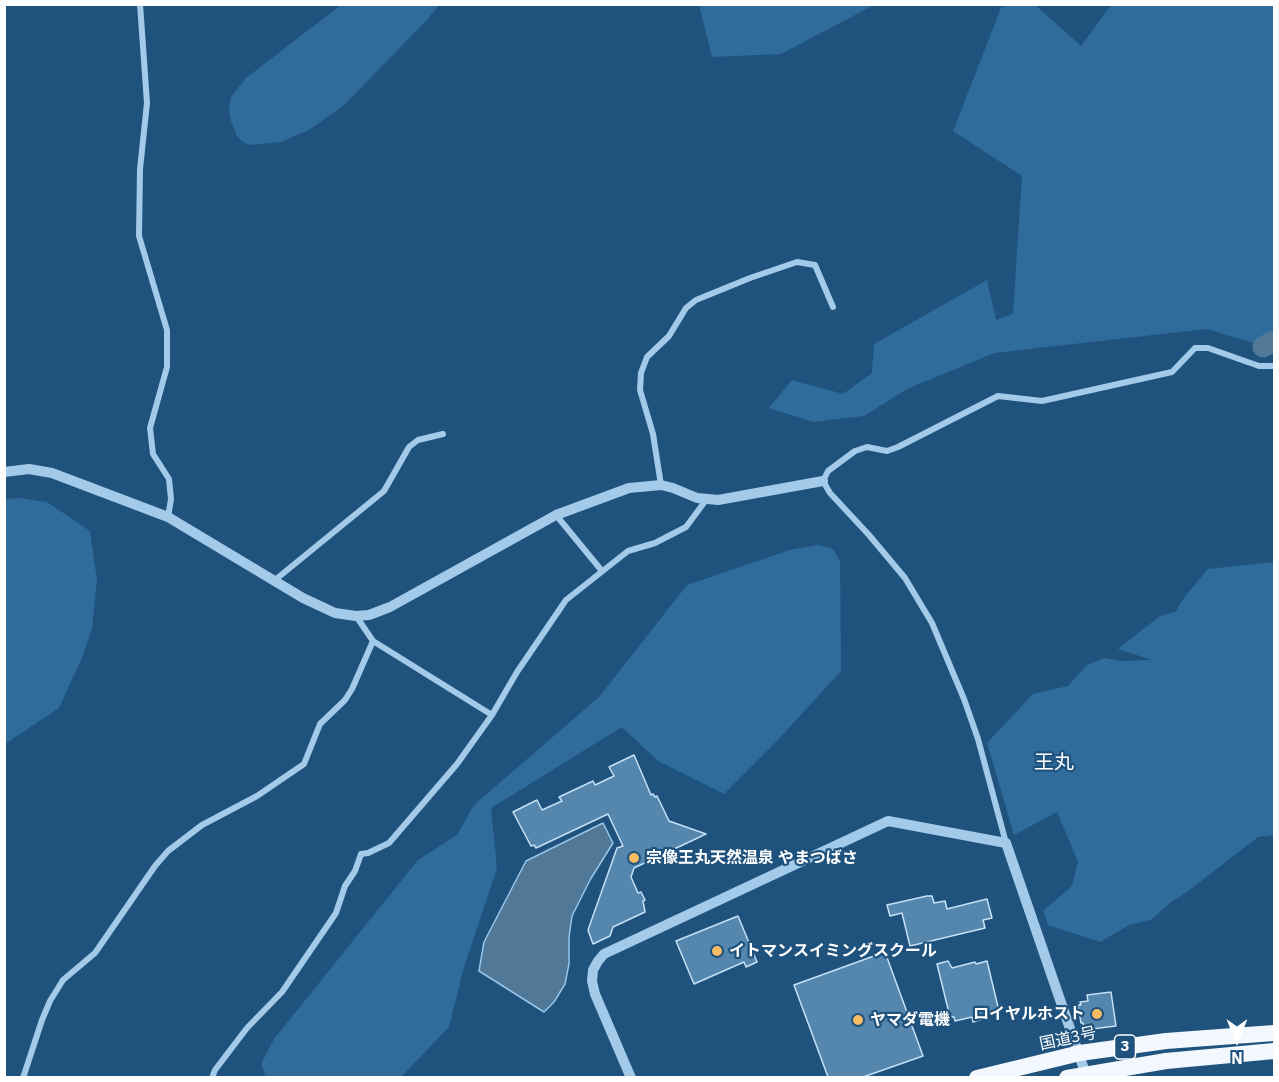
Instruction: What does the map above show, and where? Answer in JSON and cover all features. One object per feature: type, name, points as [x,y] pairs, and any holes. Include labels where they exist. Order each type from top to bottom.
[{"type":"highway","name":"国道3号","points":[[977,1077],[1080,1053],[1167,1041],[1275,1033]]},
{"type":"highway","name":"3","points":[[1067,1077],[1087,1076],[1166,1061],[1275,1051]]},
{"type":"street","points":[[140,4],[147,103],[140,169],[139,236],[167,330],[167,367],[150,428],[153,454],[169,479],[171,499],[168,517]]},
{"type":"street","points":[[662,485],[653,434],[640,390],[641,373],[647,357],[669,336],[686,308],[696,300],[797,262],[815,265],[833,307]]},
{"type":"street","points":[[1087,1076],[1006,843],[978,739],[932,623],[905,578],[830,493],[824,481],[828,471],[855,451],[867,447],[887,451],[898,447],[998,396],[1042,401],[1172,372],[1195,348],[1208,348],[1259,366],[1275,366]]},
{"type":"street","points":[[275,580],[384,490],[409,447],[418,440],[443,434]]},
{"type":"street","points":[[4,472],[28,469],[52,472],[168,517],[303,598],[335,613],[356,616],[369,615],[390,607],[556,515],[629,488],[662,485],[706,500],[718,500],[824,481]]},
{"type":"street","points":[[212,1077],[247,1029],[282,992],[336,913],[345,886],[355,871],[361,854],[389,843],[457,764],[492,716],[517,672],[566,600],[628,551],[655,543],[686,527],[706,500]]},
{"type":"street","points":[[556,515],[602,571]]},
{"type":"street","points":[[356,616],[373,641],[492,716]]},
{"type":"street","points":[[22,1077],[46,1011],[63,981],[95,953],[155,866],[168,851],[202,825],[257,796],[304,764],[320,724],[345,700],[373,641]]},
{"type":"street","points":[[631,1077],[595,994],[592,981],[593,970],[604,954],[881,823],[894,821],[1006,843]]},
{"type":"shaded area","points":[[699,4],[874,5],[781,54],[712,57]]},
{"type":"shaded area","points":[[1010,4],[1035,5],[1081,46],[1111,5],[1274,5],[1274,329],[1253,343],[1207,329],[994,353],[907,389],[864,416],[813,422],[769,408],[792,380],[843,394],[872,373],[874,344],[987,280],[996,320],[1013,314],[1022,176],[953,131],[1001,8]]},
{"type":"shaded area","points":[[341,5],[439,5],[344,105],[309,130],[281,142],[250,145],[243,142],[237,136],[231,121],[229,107],[231,97],[246,78]]},
{"type":"shaded area","points":[[18,498],[47,502],[90,531],[97,580],[92,629],[59,708],[5,744],[5,499]]},
{"type":"shaded area","points":[[819,545],[833,549],[840,561],[841,671],[775,743],[724,794],[658,761],[622,727],[491,808],[497,868],[464,967],[449,1027],[401,1077],[266,1077],[261,1064],[274,1039],[418,860],[457,835],[474,805],[599,697],[687,585],[790,550]]},
{"type":"shaded area","points":[[1274,562],[1274,835],[1258,837],[1171,902],[1151,920],[1129,925],[1100,942],[1048,925],[1043,911],[1072,886],[1078,862],[1057,812],[1014,835],[987,743],[1033,694],[1068,686],[1087,665],[1104,658],[1121,661],[1152,660],[1118,649],[1160,616],[1175,612],[1208,569]]},
{"type":"shaded area","points":[[603,823],[613,843],[590,880],[572,916],[569,964],[565,984],[554,1002],[544,1012],[479,971],[484,942],[526,861]]},
{"type":"building","name":"宗像王丸天然温泉 やまつばさ","points":[[634,755],[651,795],[657,796],[669,821],[706,834],[634,868],[631,877],[638,893],[641,892],[645,900],[643,901],[645,912],[613,927],[610,936],[593,944],[588,930],[617,848],[623,846],[608,814],[536,848],[534,845],[531,846],[513,812],[537,800],[542,810],[562,801],[559,797],[593,781],[595,785],[614,776],[609,767]]},
{"type":"building","points":[[932,896],[934,903],[945,901],[947,909],[987,899],[992,918],[983,920],[985,928],[910,946],[902,913],[890,916],[887,905]]},
{"type":"building","name":"イトマンスイミングスクール","points":[[738,916],[757,962],[746,967],[744,962],[694,984],[676,941]]},
{"type":"building","name":"ヤマダ電機","points":[[885,952],[923,1056],[863,1077],[828,1077],[794,985]]},
{"type":"building","points":[[948,961],[952,968],[987,961],[999,1011],[982,1015],[983,1019],[973,1022],[972,1017],[955,1021],[954,1017],[950,1017],[937,964]]},
{"type":"building","name":"ロイヤルホスト","points":[[1111,992],[1116,1026],[1084,1030],[1078,1005],[1081,1005],[1080,1002],[1088,1001],[1087,995]]},
{"type":"waterway","points":[[1263,347],[1274,341]]},
{"type":"place","name":"宗像王丸天然温泉 やまつばさ","points":[[634,858]]},
{"type":"place","name":"イトマンスイミングスクール","points":[[717,951]]},
{"type":"place","name":"ロイヤルホスト","points":[[1097,1014]]},
{"type":"place","name":"ヤマダ電機","points":[[858,1020]]},
{"type":"district","name":"王丸","points":[[1054,763]]}]
